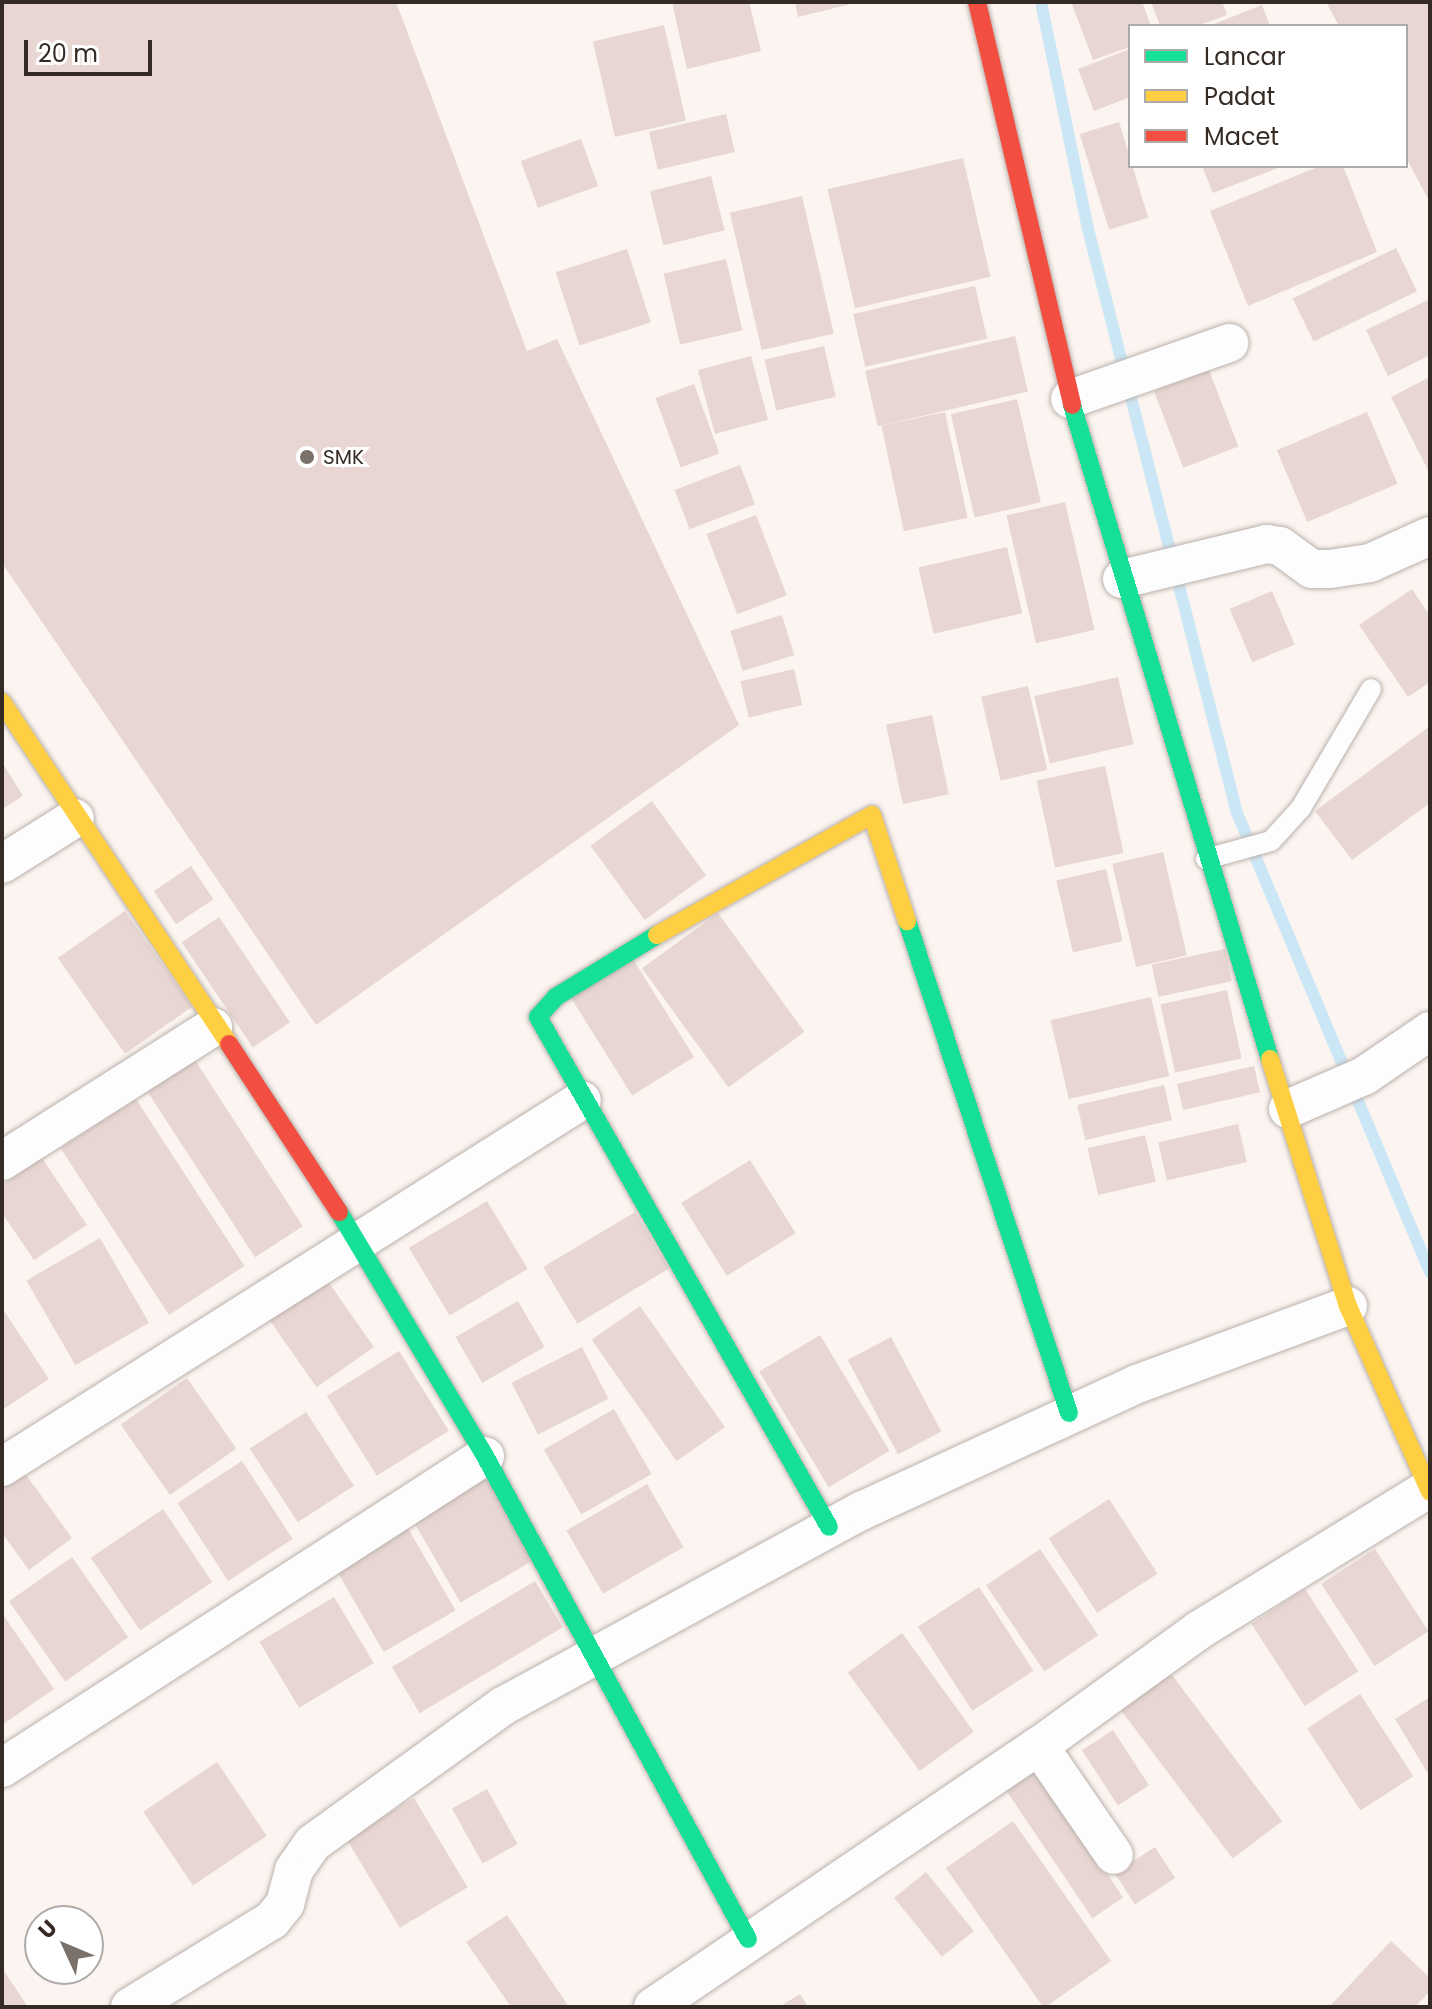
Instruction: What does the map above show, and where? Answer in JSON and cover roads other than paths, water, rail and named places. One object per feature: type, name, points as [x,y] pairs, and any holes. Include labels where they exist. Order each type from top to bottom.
[{"type":"street","points":[[653,2007],[748,1939],[1039,1746],[1199,1630],[1429,1490],[1348,1306],[1297,1105],[1206,859],[1137,575],[977,2]]},
{"type":"street","points":[[1087,394],[1148,375],[1229,343]]},
{"type":"street","points":[[1137,575],[1267,544],[1280,546],[1312,569],[1330,569],[1370,563],[1430,536]]},
{"type":"street","points":[[2,702],[213,1027],[360,1243],[485,1456],[748,1939]]},
{"type":"street","points":[[829,1527],[540,1026],[543,1009],[719,897],[872,815],[1069,1413]]},
{"type":"street","points":[[2,864],[75,818]]},
{"type":"street","points":[[2,1161],[213,1027]]},
{"type":"street","points":[[1297,1105],[1364,1076],[1430,1031]]},
{"type":"street","points":[[2,1467],[582,1100]]},
{"type":"street","points":[[130,2007],[272,1920],[285,1904],[294,1870],[313,1843],[503,1706],[829,1527],[1069,1413],[1137,1384],[1348,1306]]},
{"type":"street","points":[[2,1768],[485,1456]]},
{"type":"street","points":[[1039,1746],[1114,1855]]},
{"type":"lane","points":[[1206,859],[1230,855],[1271,841],[1301,808],[1371,689]]},
{"type":"waterway","points":[[1041,2],[1088,229],[1237,813],[1430,1273]]},
{"type":"place","name":"SMK","points":[[307,457]]}]
